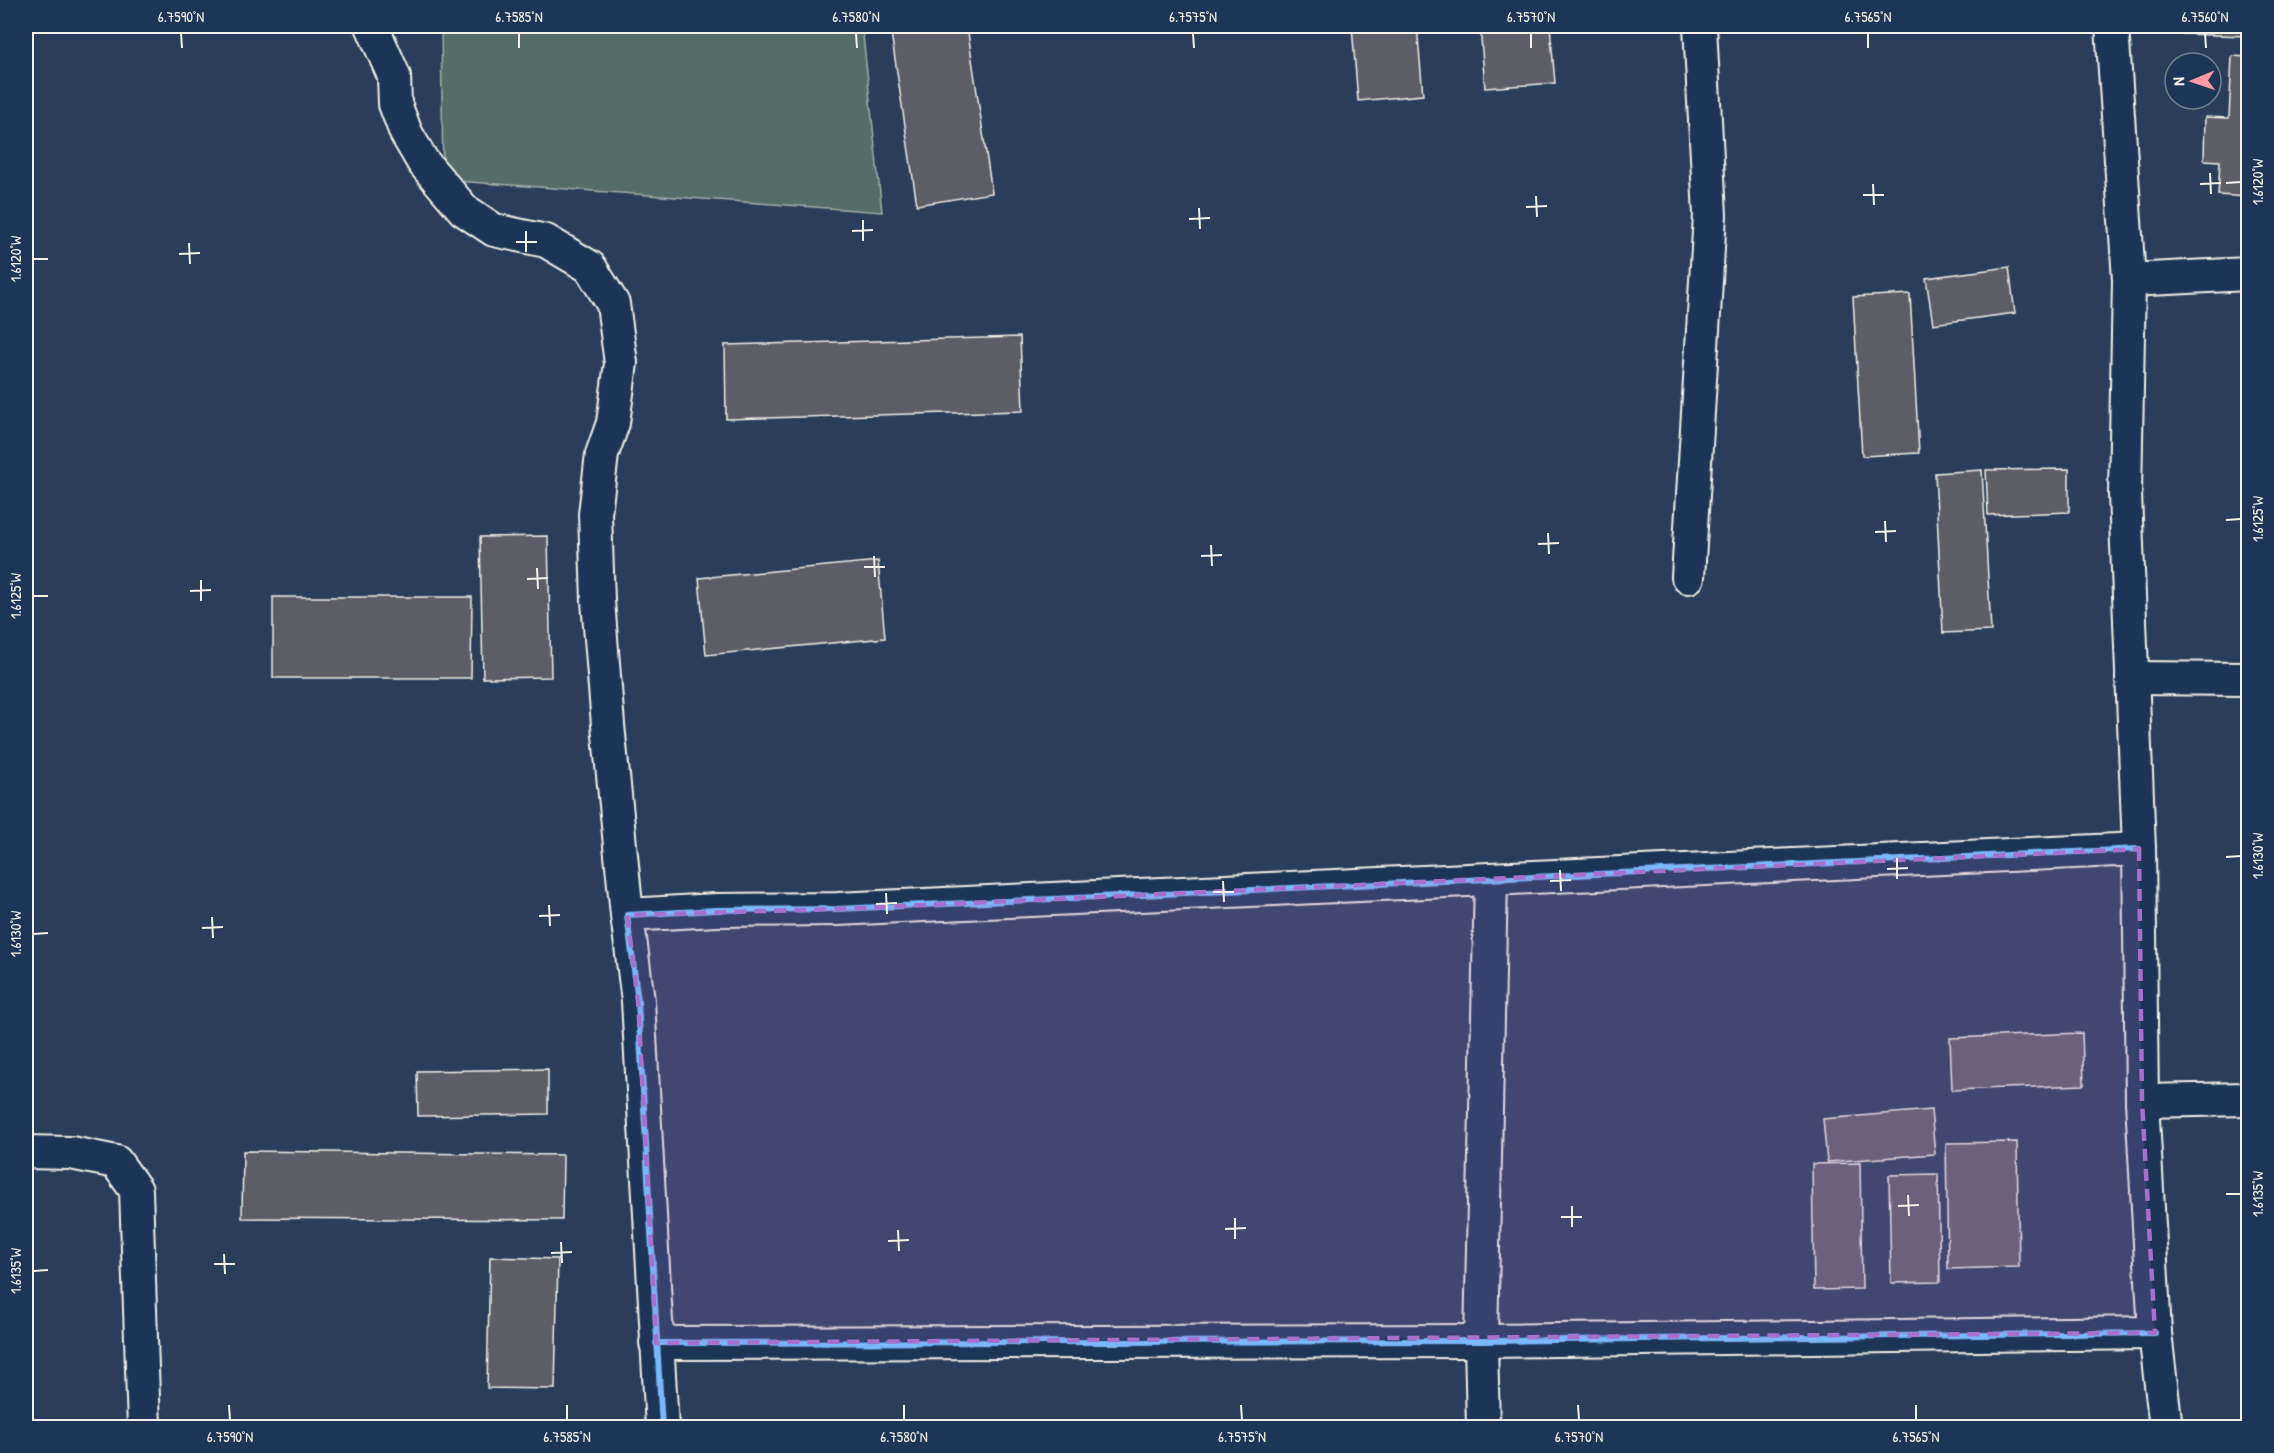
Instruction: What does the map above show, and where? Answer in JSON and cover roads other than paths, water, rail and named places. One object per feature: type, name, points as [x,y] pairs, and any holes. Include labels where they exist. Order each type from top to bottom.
[{"type":"street","points":[[372,26],[394,76],[395,104],[406,133],[423,162],[464,210],[494,230],[546,241],[590,267],[613,304],[621,363],[613,423],[602,454],[595,514],[598,601],[608,725],[638,1001],[662,1428]]},
{"type":"street","points":[[1688,577],[1710,215],[1700,26]]},
{"type":"street","points":[[2112,26],[2129,280],[2126,494],[2139,849],[2142,1101],[2155,1334],[2166,1428]]},
{"type":"street","points":[[2129,280],[2248,274]]},
{"type":"street","points":[[2132,678],[2248,679]]},
{"type":"street","points":[[627,915],[716,910],[849,909],[2139,849]]},
{"type":"street","points":[[1483,1428],[1481,1341],[1491,879]]},
{"type":"street","points":[[2142,1101],[2248,1099]]},
{"type":"street","points":[[26,1152],[72,1153],[116,1162],[135,1190],[144,1428]]},
{"type":"street","points":[[656,1343],[1481,1341],[2155,1334]]}]
